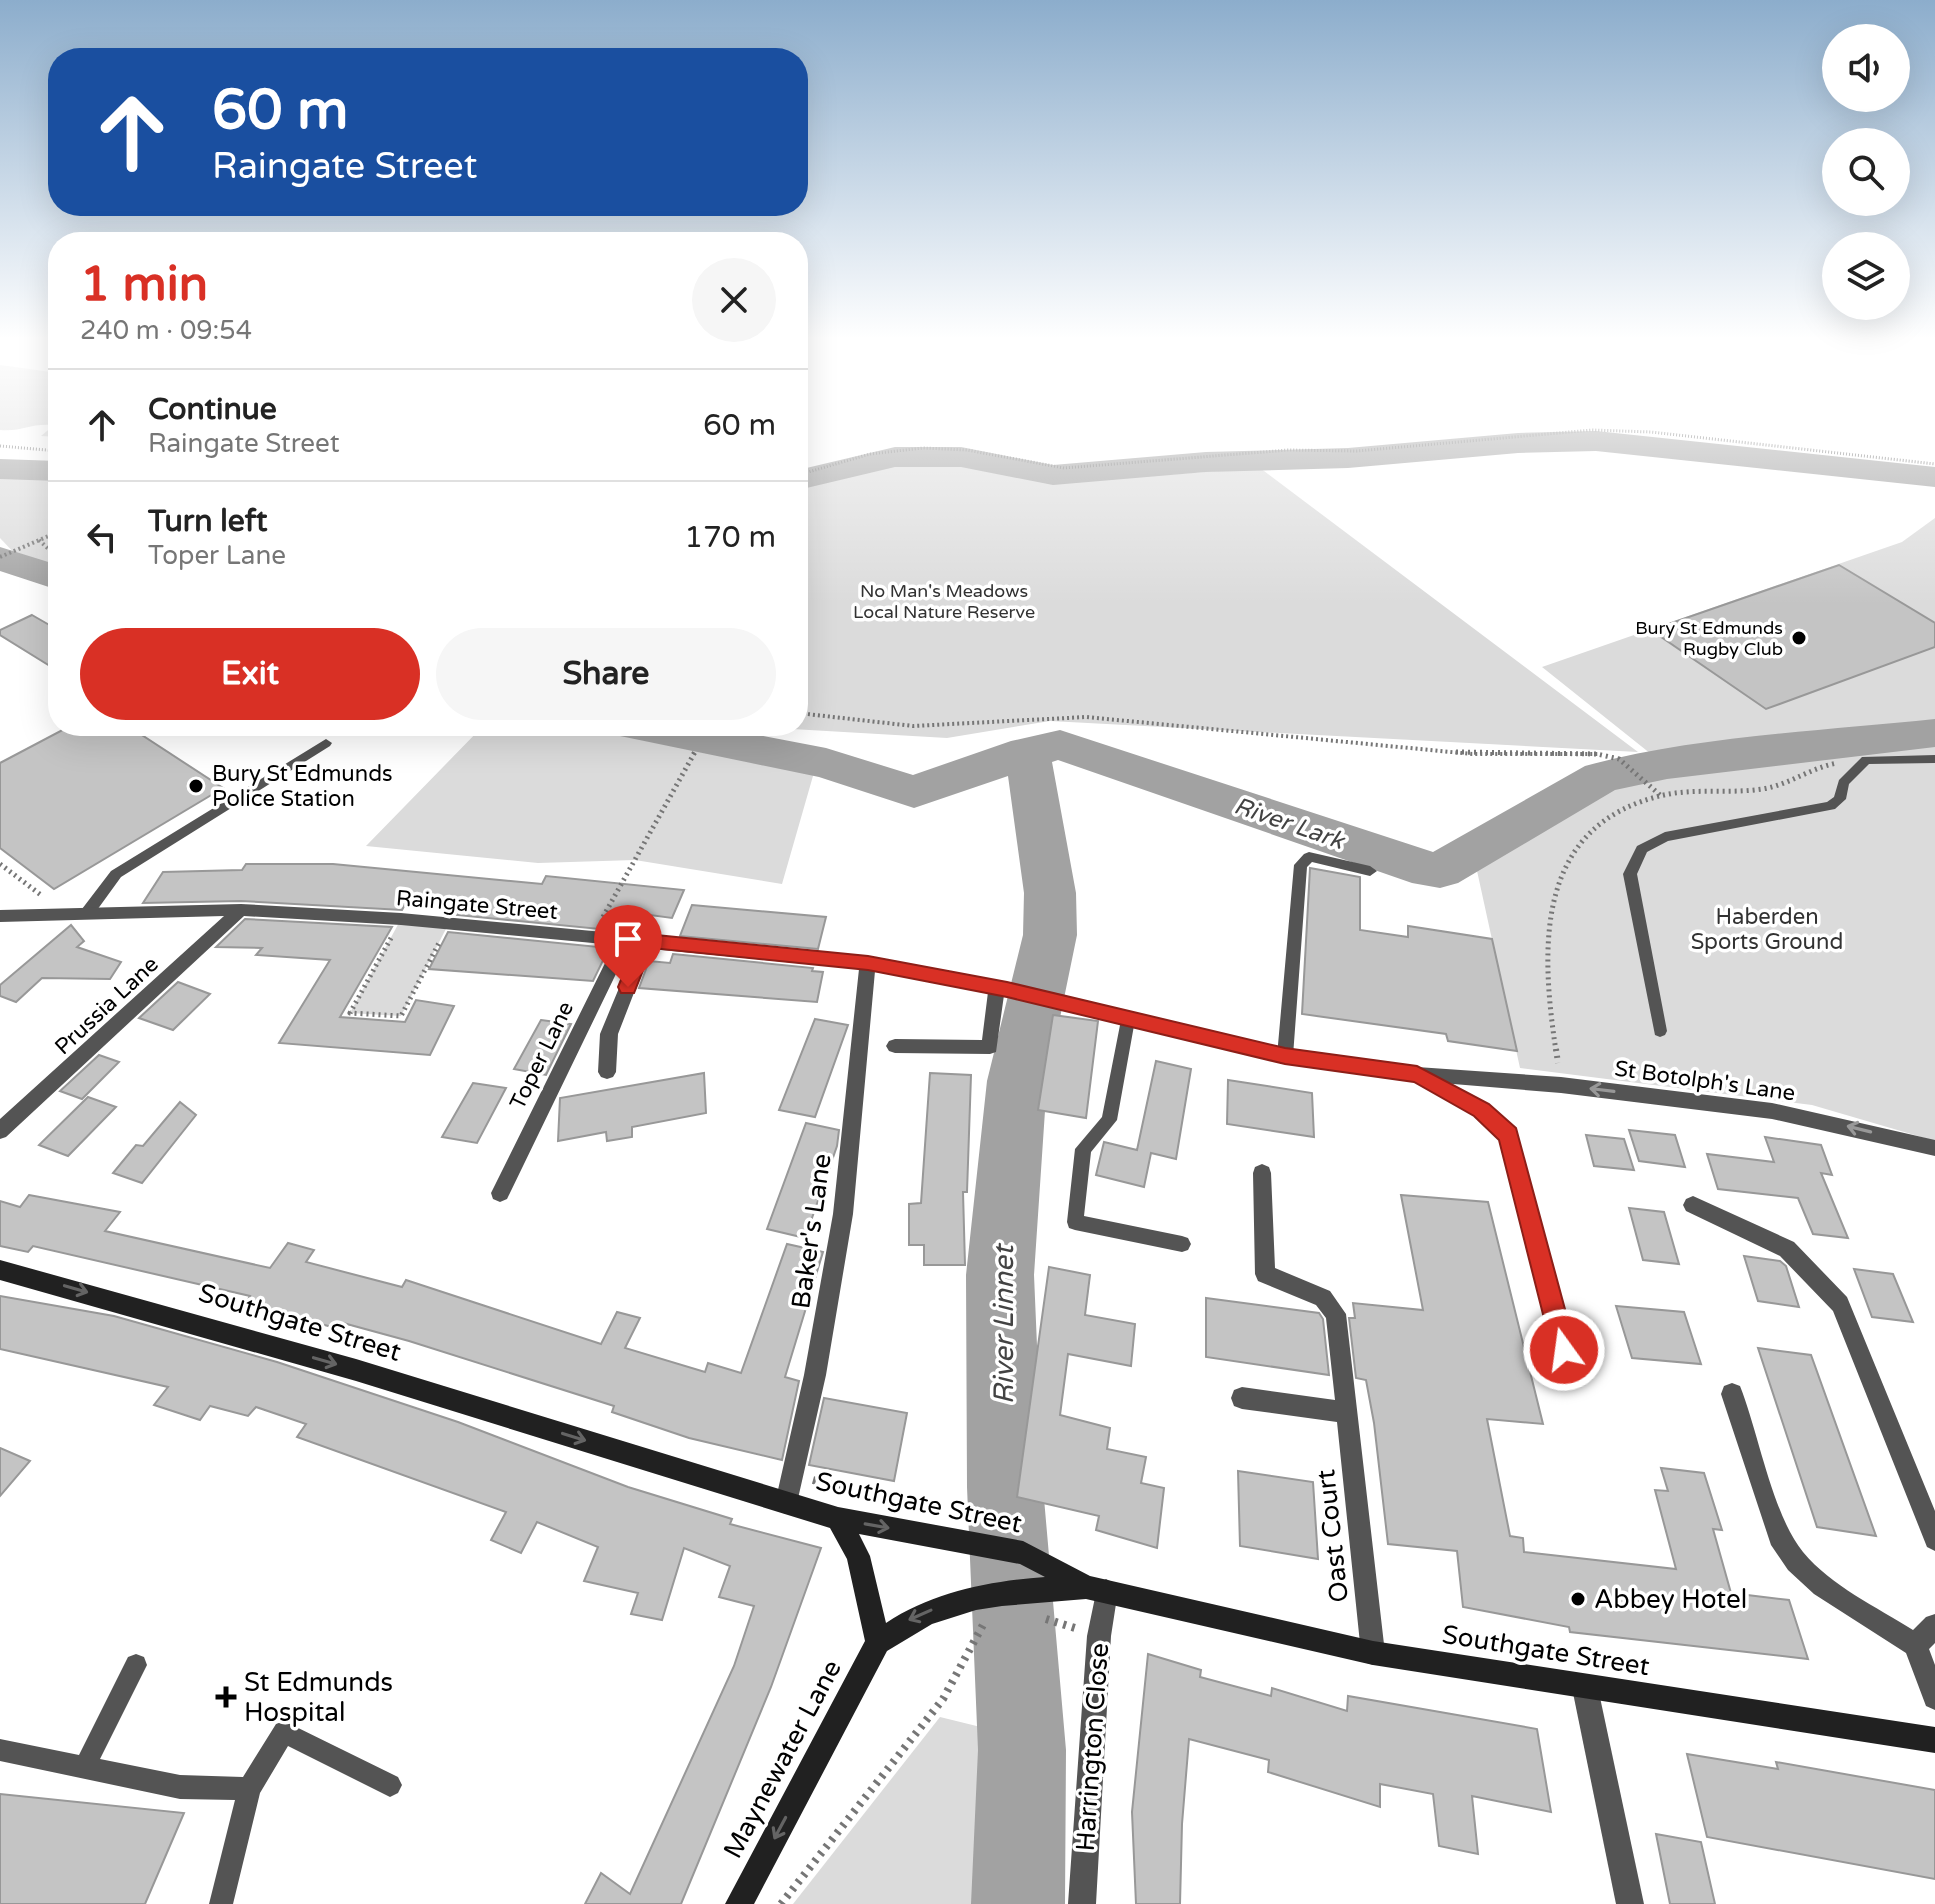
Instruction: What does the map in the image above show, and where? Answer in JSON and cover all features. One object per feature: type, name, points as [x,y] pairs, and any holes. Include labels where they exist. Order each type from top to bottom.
[{"type":"street","name":"Raingate Street","points":[[0,916],[44,913],[200,914],[241,910],[449,923],[868,963],[1002,988],[1285,1056],[1417,1074],[1466,1076]]},
{"type":"street","name":"Prussia Lane","points":[[0,1131],[241,910]]},
{"type":"street","name":"Toper Lane","points":[[500,1193],[625,939]]},
{"type":"street","points":[[607,1072],[609,1034],[646,941]]},
{"type":"street","name":"Baker's Lane","points":[[786,1503],[815,1375],[843,1214],[868,963]]},
{"type":"street","points":[[895,1046],[990,1047],[1002,988]]},
{"type":"street","name":"St Botolph's Lane","points":[[1466,1076],[1772,1111],[1935,1148]]},
{"type":"street","name":"Oast Court","points":[[1262,1173],[1265,1274],[1323,1298],[1336,1314],[1373,1653]]},
{"type":"street","points":[[1693,1205],[1787,1249],[1840,1304],[1935,1539]]},
{"type":"street","name":"Southgate Street","points":[[0,1270],[342,1366],[838,1519],[1023,1553],[1096,1589],[1373,1653],[1935,1740]]},
{"type":"street","points":[[1732,1394],[1779,1537],[1796,1562],[1822,1586],[1915,1645],[1935,1697]]},
{"type":"street","points":[[1242,1398],[1347,1413]]},
{"type":"street","points":[[838,1519],[858,1556],[878,1642]]},
{"type":"street","name":"Maynewater Lane","points":[[739,1904],[878,1642],[906,1622],[940,1606],[1027,1589],[1096,1589]]},
{"type":"street","name":"Harrington Close","points":[[1082,1904],[1099,1636],[1096,1589]]},
{"type":"street","points":[[1915,1645],[1935,1626]]},
{"type":"street","points":[[1585,1688],[1630,1904]]},
{"type":"lane","points":[[87,913],[116,874],[326,743]]},
{"type":"lane","points":[[1660,1031],[1630,874],[1642,849],[1665,837],[1831,806],[1840,799],[1843,783],[1866,760],[1935,759]]},
{"type":"lane","points":[[1285,1056],[1301,865],[1309,857],[1370,871]]},
{"type":"lane","points":[[1128,1020],[1109,1120],[1083,1149],[1075,1222],[1182,1244]]},
{"type":"lane","points":[[1417,1074],[1481,1110],[1509,1135],[1564,1350]]},
{"type":"lane","points":[[85,1766],[136,1665]]},
{"type":"lane","points":[[221,1904],[249,1789],[284,1732],[390,1785]]},
{"type":"lane","points":[[0,1750],[180,1787],[249,1789]]},
{"type":"path","points":[[808,472],[870,454],[923,448],[967,450],[1064,468],[1288,450],[1357,451],[1592,430],[1651,432],[1783,450],[1846,451],[1898,462],[1935,464]]},
{"type":"path","points":[[0,446],[48,450]]},
{"type":"path","points":[[0,557],[48,536]]},
{"type":"path","points":[[39,540],[48,552]]},
{"type":"path","points":[[808,714],[913,726],[1086,717],[1472,754],[1597,754],[1619,759],[1630,766],[1660,795]]},
{"type":"path","points":[[593,936],[696,750]]},
{"type":"path","points":[[1561,1085],[1550,1014],[1547,966],[1549,906],[1563,863],[1600,822],[1660,795],[1774,787],[1831,764],[1866,760]]},
{"type":"path","points":[[0,864],[46,899],[44,913]]},
{"type":"path","points":[[401,919],[350,1013],[401,1016],[449,923]]},
{"type":"path","points":[[1030,1614],[1099,1636]]},
{"type":"path","points":[[781,1904],[943,1699],[984,1622]]},
{"type":"green space","points":[[0,426],[34,426],[15,430],[0,430]]},
{"type":"green space","name":"No Man's Meadows Local Nature Reserve","points":[[885,465],[964,466],[1053,483],[1260,468],[1638,752],[1050,721],[947,738],[808,730],[808,484]]},
{"type":"green space","points":[[0,475],[48,477],[48,567],[18,557],[0,538]]},
{"type":"green space","name":"Haberden Sports Ground","points":[[1935,518],[1935,1141],[1812,1105],[1520,1068],[1474,857],[1613,782],[1862,744],[1855,736],[1656,758],[1542,667],[1902,542]]},
{"type":"green space","points":[[473,736],[644,736],[817,762],[782,884],[635,860],[538,863],[366,846]]},
{"type":"green space","points":[[401,919],[449,923],[401,1016],[350,1013]]},
{"type":"green space","points":[[940,1717],[1009,1734],[1008,1904],[793,1904]]},
{"type":"building","name":"Bury St Edmunds Rugby Club","points":[[1839,565],[1935,623],[1935,647],[1766,709],[1651,630]]},
{"type":"building","points":[[32,615],[48,624],[48,665],[0,635],[0,630]]},
{"type":"building","points":[[51,736],[143,736],[223,788],[54,889],[0,848],[0,763]]},
{"type":"building","points":[[246,864],[333,864],[542,884],[546,876],[684,890],[672,918],[628,912],[620,931],[457,915],[464,902],[410,896],[402,910],[241,901],[143,903],[163,872],[242,870]]},
{"type":"building","points":[[1310,868],[1360,877],[1360,930],[1408,937],[1408,926],[1492,939],[1517,1051],[1448,1041],[1446,1034],[1302,1014]]},
{"type":"building","points":[[692,905],[826,917],[818,949],[680,936]]},
{"type":"building","points":[[245,919],[392,927],[340,1017],[405,1022],[416,1000],[454,1006],[430,1055],[279,1043],[330,960],[256,955],[262,948],[216,947]]},
{"type":"building","points":[[71,925],[84,941],[77,947],[121,962],[110,979],[42,978],[16,1002],[0,996],[0,985]]},
{"type":"building","points":[[448,932],[609,948],[593,981],[429,969]]},
{"type":"building","points":[[673,954],[813,968],[812,971],[823,972],[817,1002],[639,988],[649,961],[670,963]]},
{"type":"building","points":[[178,982],[210,994],[173,1030],[139,1018]]},
{"type":"building","points":[[1053,1015],[1098,1021],[1086,1118],[1038,1110]]},
{"type":"building","points":[[815,1019],[848,1025],[815,1117],[779,1110]]},
{"type":"building","points":[[541,1020],[571,1024],[546,1075],[514,1069]]},
{"type":"building","points":[[99,1055],[119,1062],[82,1099],[60,1091]]},
{"type":"building","points":[[1156,1061],[1191,1069],[1176,1159],[1151,1153],[1144,1187],[1096,1175],[1104,1142],[1137,1150]]},
{"type":"building","points":[[704,1073],[706,1113],[632,1127],[632,1137],[607,1141],[606,1132],[558,1141],[560,1098]]},
{"type":"building","points":[[930,1073],[971,1075],[967,1192],[963,1192],[965,1265],[924,1265],[924,1245],[909,1245],[909,1204],[921,1203]]},
{"type":"building","points":[[1228,1080],[1312,1093],[1314,1137],[1227,1124]]},
{"type":"building","points":[[473,1083],[506,1088],[477,1143],[442,1137]]},
{"type":"building","points":[[88,1097],[116,1107],[68,1156],[39,1145]]},
{"type":"building","points":[[180,1102],[196,1115],[142,1183],[113,1173],[136,1145],[143,1146]]},
{"type":"building","points":[[806,1123],[839,1130],[837,1146],[805,1238],[767,1229]]},
{"type":"building","points":[[1629,1130],[1675,1135],[1685,1167],[1639,1161]]},
{"type":"building","points":[[1586,1135],[1624,1139],[1634,1170],[1594,1166]]},
{"type":"building","points":[[1765,1137],[1821,1145],[1832,1175],[1821,1173],[1848,1238],[1813,1234],[1798,1198],[1718,1189],[1707,1154],[1774,1162]]},
{"type":"building","points":[[29,1195],[120,1212],[105,1231],[270,1268],[288,1243],[314,1250],[306,1262],[402,1287],[406,1280],[601,1344],[617,1312],[640,1318],[625,1348],[705,1372],[708,1363],[741,1373],[787,1244],[823,1252],[785,1377],[799,1381],[782,1460],[689,1438],[612,1412],[614,1406],[409,1341],[343,1323],[339,1329],[246,1303],[250,1296],[33,1246],[28,1252],[0,1246],[0,1201],[20,1207]]},
{"type":"building","points":[[1401,1195],[1488,1202],[1543,1424],[1487,1419],[1510,1536],[1523,1538],[1524,1552],[1676,1569],[1655,1490],[1668,1491],[1661,1468],[1704,1473],[1722,1530],[1713,1529],[1731,1593],[1789,1600],[1808,1659],[1570,1632],[1569,1627],[1463,1607],[1457,1551],[1388,1544],[1374,1423],[1366,1380],[1356,1378],[1349,1318],[1355,1318],[1353,1303],[1423,1310]]},
{"type":"building","points":[[1629,1208],[1664,1212],[1679,1264],[1643,1260]]},
{"type":"building","points":[[1744,1256],[1780,1261],[1786,1266],[1799,1307],[1758,1301]]},
{"type":"building","points":[[1049,1267],[1090,1275],[1085,1315],[1135,1324],[1131,1366],[1068,1354],[1060,1415],[1110,1428],[1107,1449],[1146,1457],[1141,1483],[1164,1488],[1157,1548],[1096,1530],[1099,1516],[1017,1497]]},
{"type":"building","points":[[1854,1269],[1893,1274],[1913,1322],[1872,1317]]},
{"type":"building","points":[[0,1296],[114,1316],[277,1362],[458,1422],[628,1487],[732,1519],[730,1524],[821,1548],[771,1687],[681,1904],[585,1904],[601,1873],[630,1894],[734,1666],[754,1606],[719,1597],[730,1566],[684,1548],[662,1620],[631,1614],[638,1593],[584,1581],[598,1547],[537,1522],[521,1553],[491,1540],[506,1512],[297,1437],[306,1424],[256,1407],[248,1416],[210,1406],[200,1420],[154,1405],[168,1387],[0,1349]]},
{"type":"building","points":[[1206,1298],[1319,1313],[1323,1319],[1329,1375],[1206,1357]]},
{"type":"building","points":[[1616,1306],[1684,1312],[1701,1364],[1632,1358]]},
{"type":"building","points":[[1758,1348],[1811,1355],[1876,1536],[1817,1527]]},
{"type":"building","points":[[824,1398],[907,1413],[894,1481],[809,1465]]},
{"type":"building","points":[[0,1448],[30,1461],[0,1496]]},
{"type":"building","points":[[1238,1471],[1313,1482],[1318,1559],[1240,1546]]},
{"type":"building","points":[[1148,1654],[1201,1670],[1200,1677],[1271,1696],[1272,1688],[1347,1711],[1348,1696],[1537,1729],[1551,1812],[1472,1796],[1478,1854],[1439,1846],[1433,1794],[1380,1784],[1380,1807],[1268,1772],[1269,1760],[1189,1739],[1180,1904],[1136,1904],[1132,1812]]},
{"type":"building","points":[[1687,1754],[1778,1769],[1776,1762],[1935,1790],[1935,1879],[1707,1837]]},
{"type":"building","points":[[0,1794],[184,1813],[145,1904],[0,1904]]},
{"type":"building","points":[[1656,1834],[1701,1842],[1715,1904],[1670,1904]]},
{"type":"waterway","points":[[808,478],[895,457],[961,457],[1053,475],[1206,462],[1348,458],[1518,443],[1596,441],[1935,477]]},
{"type":"waterway","points":[[0,469],[48,471]]},
{"type":"waterway","name":"River Lark","points":[[0,558],[48,575]]},
{"type":"waterway","name":"River Lark","points":[[1027,752],[1060,745],[1430,870],[1440,870],[1602,777],[1667,764],[1935,733]]},
{"type":"waterway","name":"River Lark","points":[[687,736],[826,763],[914,792],[1027,752]]},
{"type":"waterway","name":"River Linnet","points":[[1018,1904],[1022,1750],[1005,1487],[1000,1275],[1017,1081],[1050,935],[1050,893],[1027,752]]},
{"type":"place","name":"Bury St Edmunds Rugby Club","points":[[1799,638]]},
{"type":"place","name":"Bury St Edmunds Police Station","points":[[196,786]]},
{"type":"place","name":"Abbey Hotel","points":[[1578,1599]]},
{"type":"place","name":"St Edmunds Hospital","points":[[226,1697]]},
{"type":"route","points":[[628,987],[646,941],[868,963],[1007,989],[1107,1016],[1285,1056],[1417,1074],[1481,1110],[1509,1135],[1564,1350]]}]
